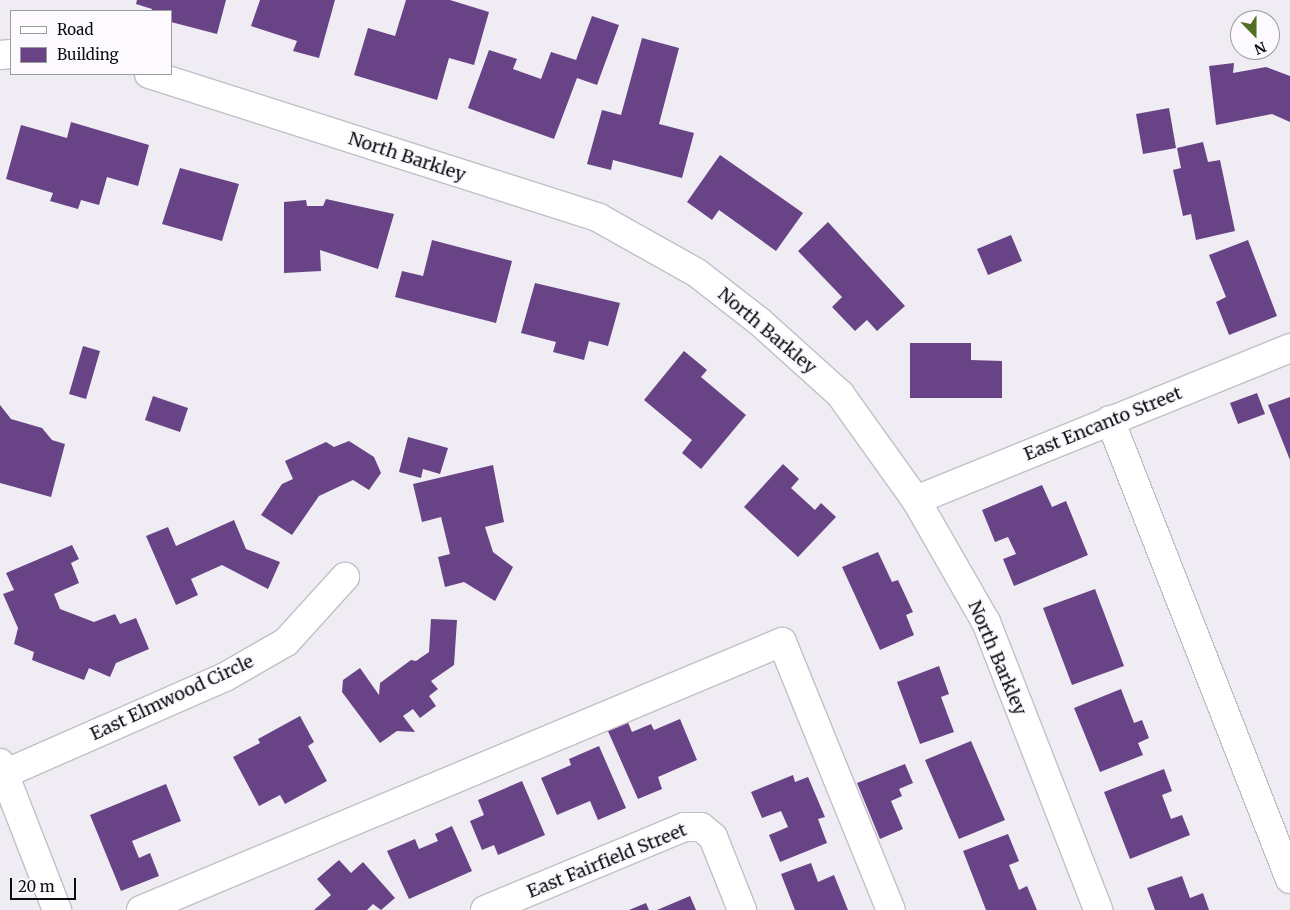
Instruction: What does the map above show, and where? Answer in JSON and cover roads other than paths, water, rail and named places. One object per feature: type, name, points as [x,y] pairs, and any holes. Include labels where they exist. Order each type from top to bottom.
[{"type":"street","name":"North Barkley","points":[[152,75],[599,218],[681,264],[760,322],[840,394],[916,500],[986,622],[1098,910]]},
{"type":"street","name":"East Encanto Street","points":[[916,500],[1290,348]]},
{"type":"street","points":[[1110,420],[1290,879]]},
{"type":"street","name":"East Elmwood Circle","points":[[2,768],[225,677],[286,642],[345,577]]},
{"type":"street","points":[[141,910],[782,642],[891,910]]},
{"type":"street","points":[[2,768],[57,910]]},
{"type":"street","name":"East Fairfield Street","points":[[485,910],[684,827],[701,827],[713,837],[742,910]]}]
